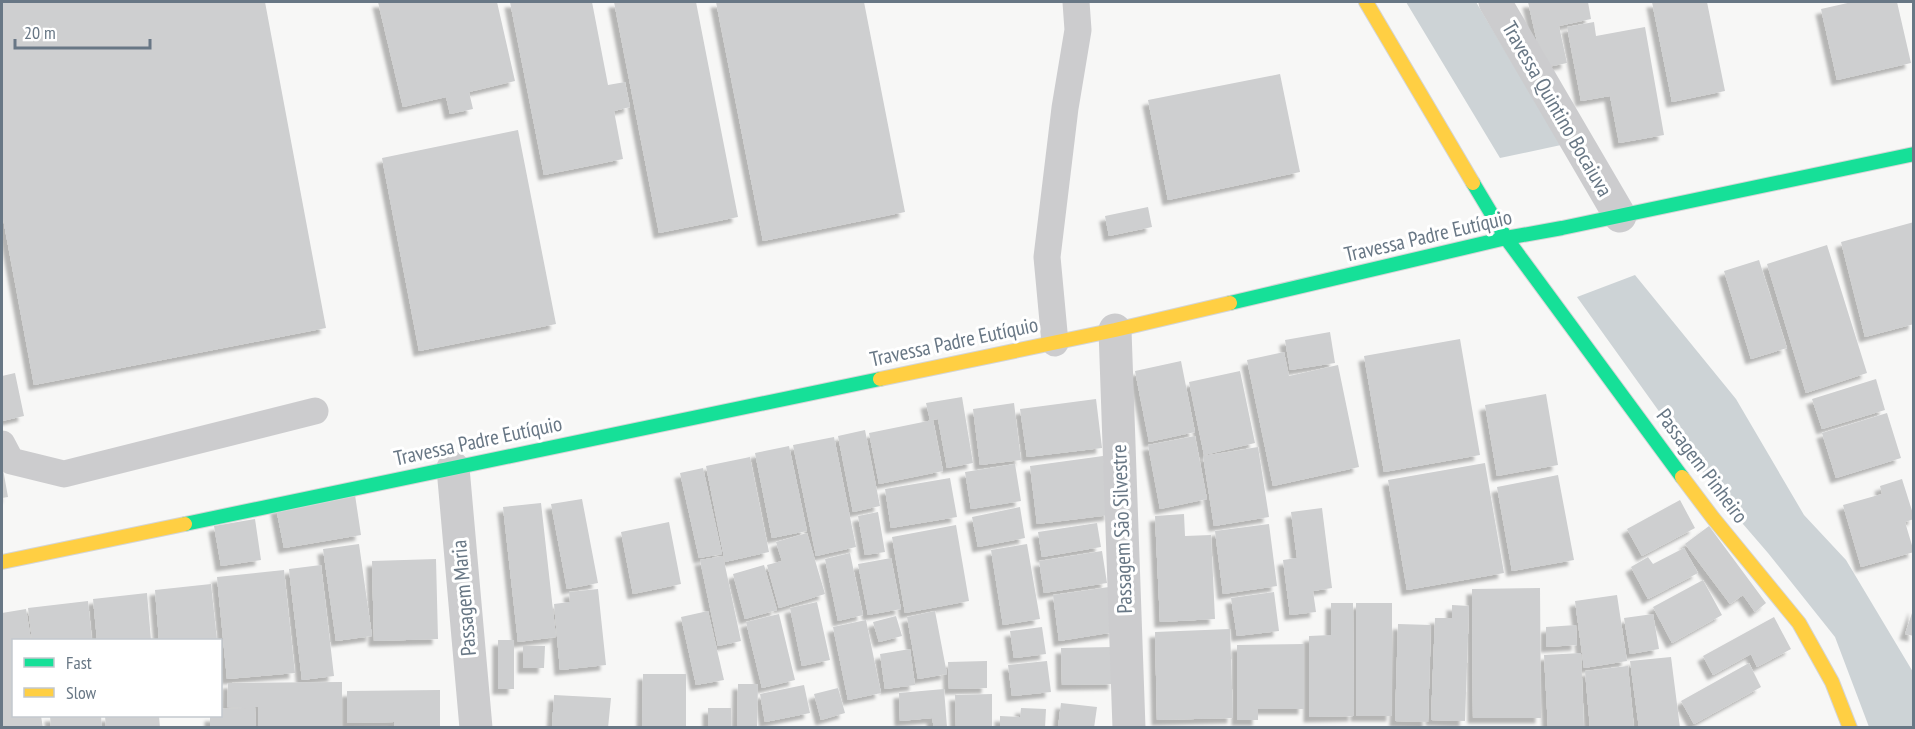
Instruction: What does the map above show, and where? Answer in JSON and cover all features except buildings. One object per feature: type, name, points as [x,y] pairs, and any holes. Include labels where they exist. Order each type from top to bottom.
[{"type":"main road","points":[[1366,2],[1506,238]]},
{"type":"main road","name":"Travessa Padre Eutíquio","points":[[2,562],[1055,343],[1506,238],[1914,154]]},
{"type":"main road","name":"Passagem Pinheiro","points":[[1506,238],[1713,518],[1798,623],[1828,674],[1850,728]]},
{"type":"street","name":"Travessa Quintino Bocaiuva","points":[[1495,2],[1620,216]]},
{"type":"street","name":"Passagem São Silvestre","points":[[1115,330],[1129,728]]},
{"type":"street","name":"Passagem Maria","points":[[453,468],[476,728]]},
{"type":"lane","points":[[1055,343],[1047,257],[1065,108],[1078,30],[1076,2]]},
{"type":"lane","points":[[2,444],[11,461],[64,474],[315,411]]},
{"type":"shaded area","points":[[1406,2],[1476,2],[1561,145],[1500,158]]},
{"type":"shaded area","points":[[1635,275],[1736,399],[1804,515],[1846,560],[1913,672],[1913,727],[1869,727],[1835,637],[1724,502],[1577,297]]},
{"type":"traffic: fast","points":[[1230,303],[1506,238],[1914,154]]},
{"type":"traffic: fast","points":[[1473,183],[1506,238],[1682,477]]},
{"type":"traffic: fast","points":[[185,524],[880,379]]},
{"type":"traffic: slow","points":[[1366,2],[1473,183]]},
{"type":"traffic: slow","points":[[880,379],[1115,330],[1230,303]]},
{"type":"traffic: slow","points":[[1682,477],[1799,623],[1832,682],[1850,728]]},
{"type":"traffic: slow","points":[[2,562],[185,524]]}]
